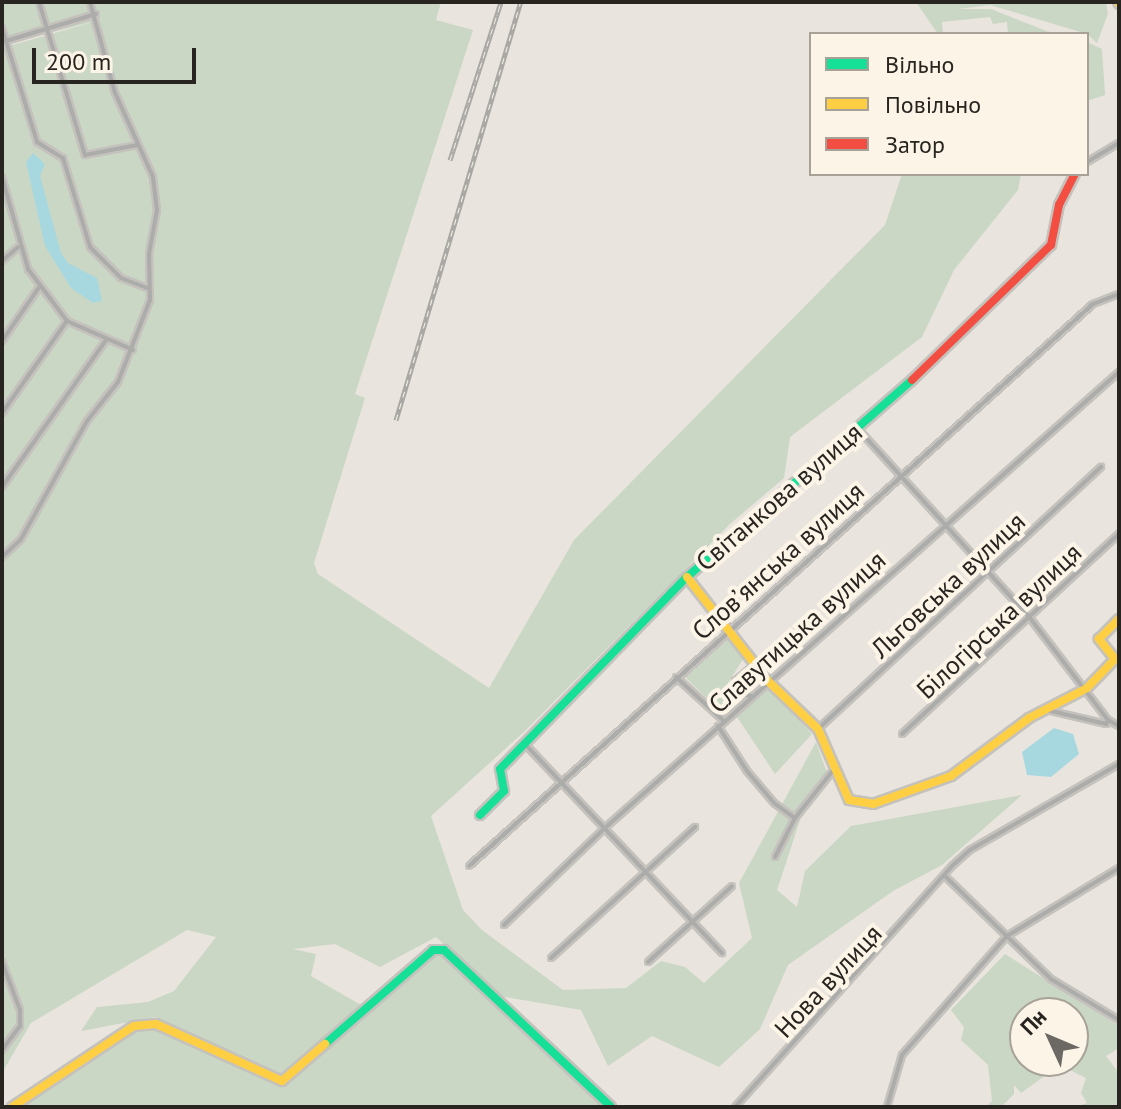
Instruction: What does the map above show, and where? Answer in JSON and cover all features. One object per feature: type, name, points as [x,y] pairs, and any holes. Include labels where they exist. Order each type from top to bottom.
[{"type":"street","points":[[39,2],[85,155],[137,145]]},
{"type":"street","points":[[2,557],[34,520],[133,350],[145,321],[157,210],[153,177],[115,93],[96,14],[90,2]]},
{"type":"street","points":[[4,42],[96,14]]},
{"type":"street","points":[[2,28],[37,142],[63,158],[90,247],[121,278],[149,289]]},
{"type":"street","points":[[1089,161],[1119,143]]},
{"type":"street","name":"Світанкова вулиця","points":[[480,815],[504,791],[500,769],[687,577],[859,430],[1051,245],[1059,205],[1074,176]]},
{"type":"street","points":[[2,177],[19,246],[40,286],[67,321],[133,350]]},
{"type":"street","points":[[2,261],[19,246]]},
{"type":"street","points":[[2,341],[40,286]]},
{"type":"street","name":"Словʼянська вулиця","points":[[469,866],[1093,304],[1119,294]]},
{"type":"street","points":[[2,413],[67,321]]},
{"type":"street","points":[[2,487],[106,340]]},
{"type":"street","name":"Славутицька вулиця","points":[[504,925],[606,827],[768,681],[1119,372]]},
{"type":"street","points":[[859,430],[987,575],[1030,618],[1087,688],[1108,720]]},
{"type":"street","name":"Льговська вулиця","points":[[818,729],[1101,467]]},
{"type":"street","name":"Білогірська вулиця","points":[[902,734],[1119,534]]},
{"type":"street","points":[[687,577],[731,628],[754,665],[818,729],[849,800],[873,804],[951,776],[1044,710],[1087,688],[1115,659],[1099,639],[1119,619]]},
{"type":"street","points":[[752,696],[744,695],[735,681],[754,665]]},
{"type":"street","points":[[676,677],[724,721]]},
{"type":"street","points":[[1044,710],[1108,720],[1119,726]]},
{"type":"street","points":[[718,726],[747,771],[774,803],[795,818]]},
{"type":"street","points":[[526,745],[722,953]]},
{"type":"street","name":"Нова вулиця","points":[[735,1107],[970,850],[1119,764]]},
{"type":"street","points":[[775,857],[795,818],[835,768]]},
{"type":"street","points":[[551,958],[695,827]]},
{"type":"street","points":[[887,1107],[902,1055],[1007,936],[1119,868]]},
{"type":"street","points":[[946,877],[1051,979],[1119,1020]]},
{"type":"street","points":[[648,962],[691,919],[732,886]]},
{"type":"street","points":[[12,1107],[134,1026],[156,1024],[282,1081],[433,950],[444,950],[611,1107]]},
{"type":"street","points":[[2,962],[20,1010],[20,1026],[2,1050]]},
{"type":"green space","points":[[2,2],[441,2],[436,20],[473,30],[355,394],[365,398],[314,563],[318,574],[489,688],[574,540],[885,225],[901,176],[1021,176],[1018,190],[954,270],[922,337],[790,437],[784,478],[730,524],[525,731],[431,816],[463,910],[482,930],[563,990],[626,988],[661,961],[685,967],[704,983],[752,938],[739,883],[816,742],[830,781],[805,805],[777,890],[797,907],[805,871],[851,826],[1022,795],[942,865],[893,891],[788,965],[760,1029],[719,1067],[652,1036],[608,1066],[581,1010],[500,996],[436,937],[380,967],[335,944],[293,949],[316,954],[311,976],[366,1008],[281,1080],[155,1017],[81,1031],[97,1007],[148,1002],[174,991],[216,937],[187,930],[31,1023],[2,1073],[2,48],[100,20],[2,45]]},
{"type":"green space","points":[[916,2],[1106,3],[1108,14],[1097,43],[1089,32],[990,5],[959,9],[991,9],[1049,32],[1008,32],[1007,22],[993,24],[990,17],[942,22],[943,32],[937,32]]},
{"type":"green space","points":[[1089,43],[1102,49],[1105,95],[1089,100]]},
{"type":"green space","points":[[730,635],[745,656],[728,683],[741,699],[725,716],[685,677]]},
{"type":"green space","points":[[769,686],[812,734],[775,774],[737,717]]},
{"type":"green space","points":[[433,952],[442,952],[608,1107],[14,1107],[124,1031],[156,1024],[271,1081],[282,1082]]},
{"type":"green space","points":[[1005,954],[1073,997],[1009,997],[1009,1077],[1043,1077],[1021,1093],[1014,1085],[1014,1094],[1001,1107],[986,1107],[992,1101],[988,1065],[961,1040],[964,1027],[951,1010]]},
{"type":"green space","points":[[1089,1007],[1119,1026],[1119,1048],[1106,1056],[1119,1073],[1119,1107],[1075,1107],[1087,1103],[1081,1093],[1089,1077]]},
{"type":"water","points":[[33,153],[45,164],[40,176],[61,253],[68,263],[97,278],[102,301],[93,303],[71,288],[45,246],[26,162]]},
{"type":"water","points":[[1054,728],[1073,734],[1079,754],[1051,777],[1027,775],[1022,752]]},
{"type":"railway","points":[[450,160],[501,2]]},
{"type":"railway","points":[[396,420],[521,2]]},
{"type":"traffic: fast","points":[[480,815],[504,791],[500,769],[687,577],[912,380]]},
{"type":"traffic: fast","points":[[325,1044],[433,950],[444,950],[611,1107]]},
{"type":"traffic: slow","points":[[687,577],[768,681],[818,729],[849,800],[873,804],[951,776],[1029,718],[1087,688],[1115,659],[1099,639],[1119,619]]},
{"type":"traffic: slow","points":[[12,1107],[134,1026],[156,1024],[282,1081],[325,1044]]},
{"type":"traffic: jam","points":[[912,380],[1051,245],[1059,205],[1074,176]]}]
